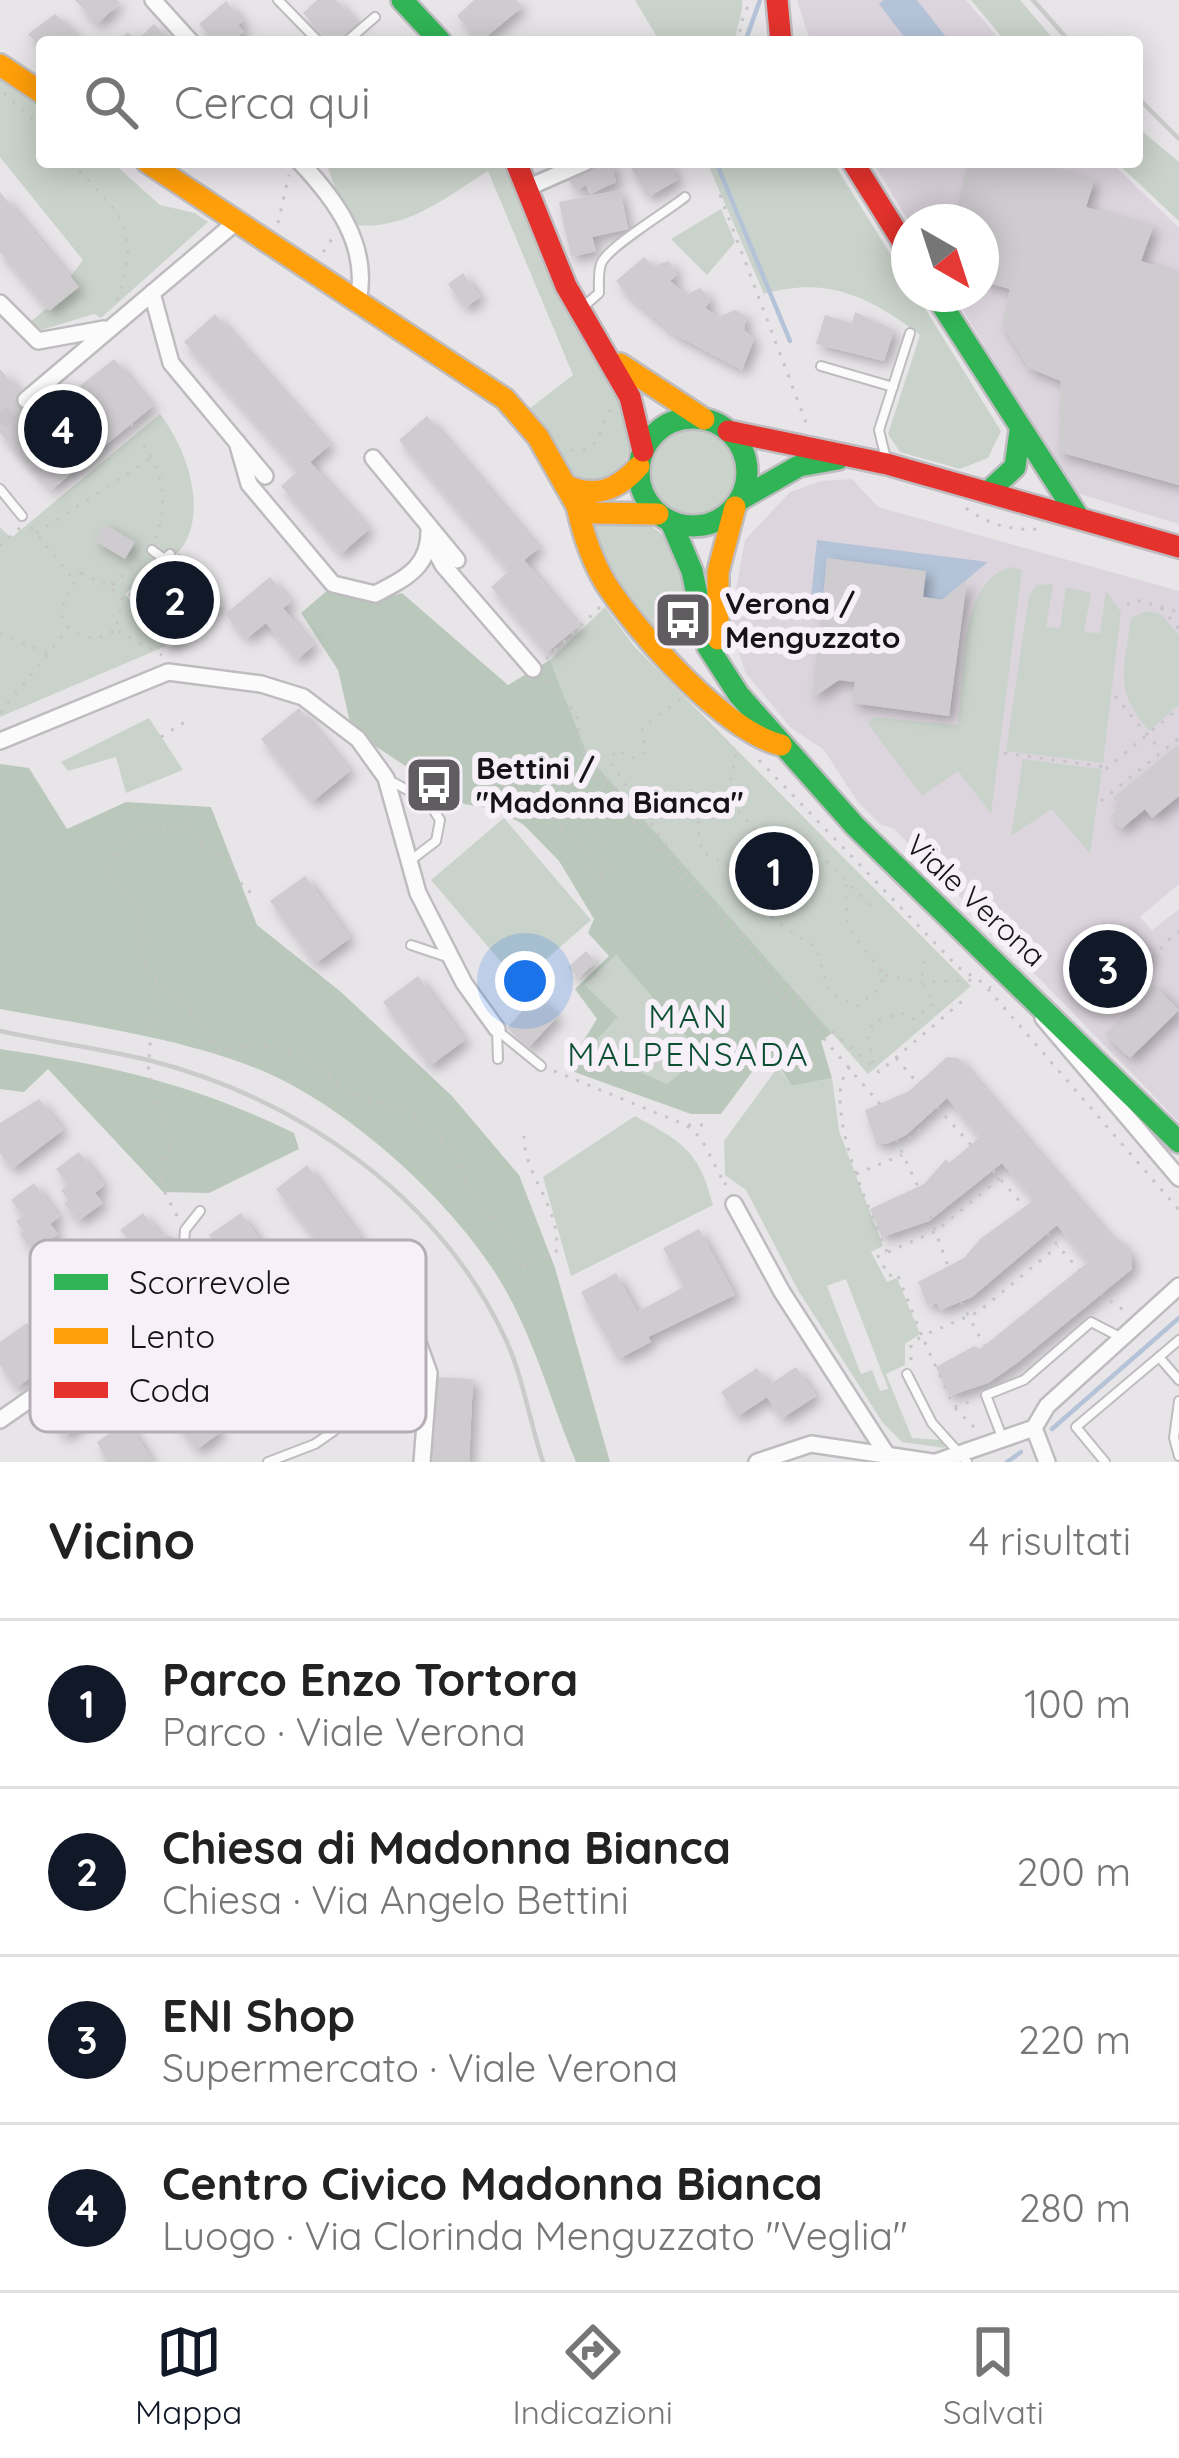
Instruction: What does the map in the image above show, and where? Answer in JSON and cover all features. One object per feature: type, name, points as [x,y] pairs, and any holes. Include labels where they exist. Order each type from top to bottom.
[{"type":"main road","points":[[402,0],[435,36]]},
{"type":"main road","points":[[777,0],[780,36]]},
{"type":"main road","points":[[0,65],[36,88]]},
{"type":"main road","points":[[156,168],[505,399],[538,437],[565,484],[600,573],[623,613],[743,732],[781,745]]},
{"type":"main road","points":[[518,168],[580,310],[631,397],[642,492],[665,518]]},
{"type":"main road","points":[[857,168],[891,223]]},
{"type":"main road","points":[[946,312],[1079,518]]},
{"type":"main road","points":[[611,356],[645,385],[728,431],[887,464],[1179,547]]},
{"type":"main road","points":[[565,484],[596,494],[614,489],[662,428],[704,419]]},
{"type":"main road","points":[[728,431],[745,456],[738,503]]},
{"type":"main road","points":[[988,492],[1015,467],[1020,431]]},
{"type":"main road","points":[[577,506],[595,513],[706,525],[799,466],[851,457]]},
{"type":"main road","name":"Viale Verona","points":[[738,503],[718,551],[714,597],[718,640],[740,695]]},
{"type":"main road","name":"Viale Verona","points":[[665,518],[688,558],[708,647],[781,745],[969,941],[1026,989],[1176,1135]]},
{"type":"street","points":[[153,0],[186,36]]},
{"type":"street","points":[[302,168],[336,200],[363,276],[358,301]]},
{"type":"street","points":[[526,188],[576,168]]},
{"type":"street","points":[[26,400],[236,222]]},
{"type":"street","points":[[152,293],[171,363],[265,476]]},
{"type":"street","points":[[0,303],[38,341],[113,327]]},
{"type":"street","points":[[237,442],[249,484],[333,584],[374,594],[415,573],[430,534]]},
{"type":"street","points":[[373,458],[430,534],[457,560]]},
{"type":"street","points":[[430,534],[443,565],[539,674]]},
{"type":"street","points":[[0,741],[168,672],[204,673],[303,697],[358,739],[386,778],[418,893],[496,1030]]},
{"type":"street","points":[[1026,989],[1052,1033],[1179,1178]]},
{"type":"street","points":[[738,1198],[782,1292],[887,1455]]},
{"type":"street","points":[[757,1462],[811,1444],[934,1462],[966,1457],[1034,1429],[1047,1406],[1179,1286]]},
{"type":"street","points":[[426,1365],[426,1411]]},
{"type":"street","points":[[0,1420],[30,1399]]},
{"type":"street","points":[[1034,1429],[1046,1462]]},
{"type":"street","points":[[422,1462],[424,1432]]},
{"type":"lane","points":[[278,0],[313,36]]},
{"type":"lane","points":[[353,36],[375,17]]},
{"type":"lane","points":[[580,310],[598,293],[601,264],[609,250],[649,228],[685,197]]},
{"type":"lane","points":[[887,464],[879,430],[910,333]]},
{"type":"lane","points":[[821,366],[892,387]]},
{"type":"lane","points":[[0,489],[25,519]]},
{"type":"lane","points":[[152,550],[160,558],[170,554]]},
{"type":"lane","points":[[386,778],[428,801],[440,820],[436,841],[409,861]]},
{"type":"lane","points":[[411,945],[451,958]]},
{"type":"lane","points":[[496,1030],[498,1059]]},
{"type":"lane","points":[[496,1030],[541,1066]]},
{"type":"lane","points":[[184,1240],[185,1231],[200,1211]]},
{"type":"lane","points":[[1003,1440],[986,1395],[1024,1380],[1091,1322],[1121,1338]]},
{"type":"lane","points":[[1105,1462],[1076,1427],[1179,1340]]},
{"type":"lane","points":[[1159,1357],[1179,1380]]},
{"type":"lane","points":[[909,1369],[932,1423],[966,1457]]},
{"type":"lane","points":[[1179,1401],[1174,1438],[1179,1456]]},
{"type":"lane","points":[[268,1462],[315,1444],[332,1432]]},
{"type":"path","points":[[742,36],[750,0]]},
{"type":"path","points":[[0,89],[36,123]]},
{"type":"path","points":[[77,168],[108,202],[130,242],[130,263],[114,307]]},
{"type":"path","points":[[278,223],[294,168]]},
{"type":"path","points":[[720,195],[807,425]]},
{"type":"path","points":[[314,255],[331,245],[334,230]]},
{"type":"path","points":[[563,444],[576,452],[591,448],[602,435],[606,415],[625,401]]},
{"type":"path","points":[[111,587],[152,550],[165,488],[153,457],[131,424]]},
{"type":"path","points":[[36,533],[153,457]]},
{"type":"path","points":[[0,546],[25,519],[75,581]]},
{"type":"path","points":[[81,573],[111,587],[124,606],[116,630],[98,639],[69,628],[62,598],[81,573]]},
{"type":"path","points":[[680,651],[672,610],[690,599]]},
{"type":"path","points":[[1127,605],[1136,600],[1179,612]]},
{"type":"path","points":[[605,602],[539,674],[577,715],[581,748],[781,980],[844,1045],[879,1072],[967,997]]},
{"type":"path","points":[[1160,607],[1179,629]]},
{"type":"path","points":[[0,713],[69,628]]},
{"type":"path","points":[[116,630],[157,650]]},
{"type":"path","points":[[1,635],[49,653]]},
{"type":"path","points":[[655,834],[609,756],[616,750],[633,758],[645,753],[646,724],[692,691]]},
{"type":"path","points":[[1115,696],[1162,752]]},
{"type":"path","points":[[1004,753],[1106,768],[1179,708]]},
{"type":"path","points":[[161,737],[191,718]]},
{"type":"path","points":[[1101,801],[1179,738]]},
{"type":"path","points":[[726,806],[739,739]]},
{"type":"path","points":[[409,769],[519,789],[586,851],[596,880],[609,871],[600,844],[550,772],[547,757],[563,746],[577,754],[851,1065],[880,1104]]},
{"type":"path","points":[[577,754],[581,748]]},
{"type":"path","points":[[778,779],[958,967],[980,980],[1179,1210]]},
{"type":"path","points":[[690,790],[704,814]]},
{"type":"path","points":[[871,906],[822,856],[770,848],[738,810],[726,806],[704,814],[697,824],[702,852],[755,878],[773,919],[816,948],[834,999],[858,1006],[879,989],[884,975]]},
{"type":"path","points":[[256,893],[244,890],[228,859],[198,840],[191,824],[144,828],[124,838],[105,869],[119,894],[142,909],[145,947],[140,952],[154,980],[179,997],[220,1052],[249,1045],[284,1048],[308,1056],[346,1091],[413,1113],[459,1155],[469,1192],[496,1220],[523,1266],[532,1266],[556,1253],[559,1239],[548,1197],[523,1154],[524,1136]]},
{"type":"path","points":[[846,884],[847,926],[884,975],[921,982],[980,980]]},
{"type":"path","points":[[1135,990],[1162,945],[1179,932]]},
{"type":"path","points":[[874,1066],[868,1036],[874,1022],[892,1013],[917,1018],[935,1003],[921,982],[925,959]]},
{"type":"path","points":[[767,975],[763,979],[782,1000],[787,996]]},
{"type":"path","points":[[154,980],[148,1072],[171,1146],[158,1166],[158,1179],[185,1231]]},
{"type":"path","points":[[776,985],[781,980]]},
{"type":"path","points":[[1115,1008],[1125,1000]]},
{"type":"path","points":[[896,1058],[918,1084]]},
{"type":"path","points":[[851,1065],[843,1074],[840,1095],[856,1174],[887,1252]]},
{"type":"path","points":[[541,1066],[686,1125],[701,1138],[724,1183],[738,1198]]},
{"type":"path","points":[[862,1079],[874,1066]]},
{"type":"path","points":[[938,1106],[971,1145]]},
{"type":"path","points":[[918,1187],[898,1143],[943,1112]]},
{"type":"path","points":[[686,1125],[706,1125]]},
{"type":"path","points":[[856,1174],[903,1155]]},
{"type":"path","points":[[993,1171],[1025,1208]]},
{"type":"path","points":[[982,1436],[954,1407],[897,1273],[889,1276],[878,1256],[936,1232],[1000,1178]]},
{"type":"path","points":[[724,1183],[738,1198]]},
{"type":"path","points":[[930,1216],[948,1266]]},
{"type":"path","points":[[1047,1233],[1079,1270]]},
{"type":"path","points":[[909,1369],[911,1344],[968,1316],[1058,1246]]},
{"type":"path","points":[[1100,1294],[1138,1322]]},
{"type":"path","points":[[961,1302],[984,1345]]},
{"type":"path","points":[[954,1407],[986,1395]]},
{"type":"shaded area","points":[[635,0],[742,0],[737,36],[656,36]]},
{"type":"shaded area","points":[[797,0],[966,0],[997,36],[808,36]]},
{"type":"shaded area","points":[[971,0],[1020,0],[1051,36],[1001,36]]},
{"type":"shaded area","points":[[0,76],[36,97],[36,168],[119,168],[160,205],[195,213],[208,222],[101,318],[94,314],[35,332],[29,323],[47,308],[83,260],[0,157]]},
{"type":"shaded area","points":[[1143,132],[1179,162],[1179,221],[1122,168],[1143,168]]},
{"type":"shaded area","points":[[328,168],[504,168],[556,292],[626,405],[631,445],[620,477],[593,487],[570,477],[529,409],[573,375],[488,171],[441,201],[393,222],[356,225],[341,205]]},
{"type":"shaded area","points":[[710,168],[837,168],[891,255],[891,312],[927,312],[1001,431],[988,458],[960,469],[900,452],[888,434],[920,335],[846,293],[786,289],[764,294]]},
{"type":"shaded area","points":[[877,168],[1117,168],[1179,228],[1179,524],[1073,492],[964,312],[999,312],[999,204],[898,204]]},
{"type":"shaded area","points":[[721,209],[735,242],[707,275],[671,239]]},
{"type":"shaded area","points":[[160,414],[178,443],[190,477],[190,530],[171,559],[125,594],[166,646],[0,717],[0,527],[11,538]]},
{"type":"shaded area","points":[[693,429],[709,432],[723,442],[733,456],[733,488],[723,502],[709,512],[693,515],[677,512],[663,502],[653,488],[650,472],[653,456],[663,442],[677,432]]},
{"type":"shaded area","points":[[852,479],[878,507],[1179,591],[1179,884],[1140,917],[1152,930],[1179,909],[1179,1122],[894,829],[880,824],[857,801],[824,750],[790,727],[745,672],[730,623],[745,540],[790,492],[821,481]]},
{"type":"shaded area","points":[[582,520],[645,524],[665,538],[690,595],[672,602],[669,616],[663,618],[676,650],[628,612]]},
{"type":"shaded area","points":[[1009,567],[1022,570],[991,814],[958,771],[922,796],[868,724],[872,717],[958,725],[971,613],[992,577]]},
{"type":"shaded area","points":[[1053,584],[1046,627],[1060,628],[1066,587],[1091,593],[1084,632],[1100,633],[1106,591],[1121,612],[1103,763],[1006,751],[1029,595],[1037,585]]},
{"type":"shaded area","points":[[605,607],[634,646],[971,986],[868,1074],[588,756],[550,660]]},
{"type":"shaded area","points":[[1146,611],[1161,614],[1179,635],[1179,705],[1149,731],[1130,702],[1124,678],[1131,618]]},
{"type":"shaded area","points":[[149,718],[183,770],[126,793],[116,757],[68,771],[61,762]]},
{"type":"shaded area","points":[[1023,759],[1102,769],[1090,854],[1052,809],[1011,836]]},
{"type":"shaded area","points":[[504,818],[591,920],[519,983],[431,880]]},
{"type":"shaded area","points":[[616,955],[702,1055],[667,1084],[588,1047],[618,1017],[585,985]]},
{"type":"shaded area","points":[[778,1067],[792,1086],[832,1078],[839,1131],[883,1246],[871,1252],[887,1282],[897,1278],[920,1334],[905,1344],[905,1365],[886,1374],[912,1438],[941,1440],[945,1448],[902,1442],[883,1423],[798,1290],[746,1190],[725,1175],[724,1141]],"holes":[[[846,1279],[888,1389],[880,1391],[872,1370],[861,1374],[827,1286]]]},
{"type":"shaded area","points":[[635,1116],[665,1133],[695,1160],[713,1205],[571,1276],[543,1177]]},
{"type":"green space","points":[[330,588],[378,600],[402,593],[508,685],[550,660],[588,756],[832,1033],[821,1041],[832,1078],[792,1086],[776,1062],[752,1072],[721,1114],[691,1114],[566,1069],[597,1019],[575,989],[609,956],[588,933],[594,919],[559,861],[524,825],[499,810],[464,804],[352,731],[338,670],[301,613]],"holes":[[[616,955],[702,1055],[667,1084],[589,1048],[618,1017],[585,985]]]},
{"type":"green space","points":[[0,764],[29,768],[67,829],[126,802],[211,807],[257,925],[341,992],[452,1096],[519,1175],[555,1268],[610,1462],[576,1462],[533,1349],[502,1284],[427,1189],[362,1131],[292,1085],[227,1058],[131,1033],[0,1009]]},
{"type":"green space","points":[[0,1049],[78,1062],[186,1089],[294,1133],[299,1149],[209,1193],[163,1192],[48,1069],[24,1092],[0,1089]]},
{"type":"water","points":[[917,0],[945,36],[903,36],[879,4]]},
{"type":"water","points":[[817,540],[988,562],[942,600],[923,597],[809,615]]},
{"type":"building","points":[[75,0],[117,0],[120,3],[97,24]]},
{"type":"building","points":[[317,0],[336,0],[357,23],[343,36],[324,36],[303,13]]},
{"type":"building","points":[[474,0],[516,0],[522,7],[487,36],[475,36],[457,16]]},
{"type":"building","points":[[226,1],[243,21],[238,25],[244,32],[210,36],[199,24]]},
{"type":"building","points":[[55,14],[77,36],[36,36],[36,43],[28,34]]},
{"type":"building","points":[[154,24],[165,36],[141,36]]},
{"type":"building","points":[[584,168],[612,168],[616,182],[590,194],[586,185],[576,190],[567,179]]},
{"type":"building","points":[[631,168],[671,168],[678,180],[648,197]]},
{"type":"building","points":[[967,168],[1050,168],[1094,181],[1086,207],[1153,227],[1141,261],[1179,274],[1179,485],[1059,452],[1061,381],[1029,368],[1002,324],[1010,289],[999,286],[999,204],[958,204]]},
{"type":"building","points":[[620,190],[628,229],[592,237],[596,251],[571,257],[559,202]]},
{"type":"building","points":[[0,192],[79,287],[49,311],[0,252]]},
{"type":"building","points":[[644,257],[653,266],[669,261],[677,275],[670,281],[686,295],[700,288],[711,300],[705,308],[718,317],[735,310],[746,316],[744,330],[754,339],[742,370],[674,334],[629,296],[616,281]]},
{"type":"building","points":[[463,273],[480,297],[465,308],[448,284]]},
{"type":"building","points":[[855,312],[894,330],[884,361],[816,344],[825,315],[852,323]]},
{"type":"building","points":[[215,314],[330,445],[310,462],[369,529],[341,554],[281,486],[298,471],[184,342]]},
{"type":"building","points":[[114,359],[153,406],[51,490],[0,433],[0,369],[42,416]]},
{"type":"building","points":[[427,416],[539,548],[524,560],[579,626],[546,653],[491,587],[509,571],[399,440]]},
{"type":"building","points":[[104,524],[135,542],[125,559],[95,541]]},
{"type":"building","points":[[179,553],[222,605],[170,647],[128,595]]},
{"type":"building","points":[[827,558],[926,571],[923,597],[942,600],[967,580],[949,716],[852,703],[855,682],[839,680],[812,698]]},
{"type":"building","points":[[270,577],[291,602],[283,608],[314,645],[297,660],[266,623],[246,639],[225,614]]},
{"type":"building","points":[[299,708],[350,771],[312,802],[261,739]]},
{"type":"building","points":[[1179,744],[1179,796],[1152,818],[1145,809],[1121,829],[1110,816],[1121,807],[1113,798]]},
{"type":"building","points":[[305,876],[350,938],[315,964],[270,901]]},
{"type":"building","points":[[1103,922],[1114,930],[1122,922],[1153,954],[1123,977],[1142,997],[1154,985],[1179,1010],[1130,1058],[1105,1034],[1132,1007],[1073,952]]},
{"type":"building","points":[[586,951],[596,962],[578,978],[568,967]]},
{"type":"building","points":[[418,976],[465,1040],[430,1066],[383,1002]]},
{"type":"building","points":[[536,996],[558,1016],[528,1048],[507,1028]]},
{"type":"building","points":[[947,1057],[958,1058],[1113,1240],[1116,1237],[1132,1256],[1132,1269],[1017,1363],[988,1383],[949,1396],[936,1367],[974,1346],[980,1349],[1088,1262],[1057,1225],[972,1297],[940,1310],[937,1303],[928,1306],[918,1282],[964,1258],[980,1239],[1034,1200],[1002,1163],[929,1221],[882,1237],[870,1209],[924,1184],[946,1159],[949,1163],[980,1137],[947,1098],[906,1135],[876,1144],[865,1110],[909,1091]]},
{"type":"building","points":[[39,1099],[63,1130],[12,1169],[0,1153],[0,1123]]},
{"type":"building","points":[[79,1152],[104,1185],[95,1193],[103,1203],[78,1221],[64,1203],[68,1200],[61,1190],[68,1185],[56,1169]]},
{"type":"building","points":[[307,1165],[360,1240],[316,1240],[276,1189]]},
{"type":"building","points":[[34,1183],[59,1217],[50,1224],[58,1234],[50,1240],[30,1240],[30,1248],[16,1221],[23,1216],[11,1200]]},
{"type":"building","points":[[143,1213],[160,1234],[174,1237],[129,1240],[120,1230]]},
{"type":"building","points":[[241,1213],[259,1240],[212,1240],[209,1235]]},
{"type":"building","points":[[699,1229],[735,1295],[648,1337],[651,1342],[618,1359],[581,1292],[616,1273],[637,1312],[684,1287],[663,1248]]},
{"type":"building","points":[[27,1323],[30,1327],[30,1378],[16,1388],[0,1365],[0,1342]]},
{"type":"building","points":[[796,1367],[816,1396],[781,1419],[767,1397],[737,1417],[721,1392],[757,1368],[769,1385]]},
{"type":"building","points":[[436,1377],[473,1379],[469,1462],[432,1462]]},
{"type":"building","points":[[111,1432],[134,1432],[153,1462],[107,1462],[97,1442]]},
{"type":"building","points":[[183,1432],[221,1432],[196,1450]]},
{"type":"waterway","points":[[747,36],[760,0]]},
{"type":"waterway","points":[[718,168],[790,341]]},
{"type":"waterway","points":[[1052,1429],[1179,1318]]},
{"type":"waterway","points":[[1007,1462],[1021,1452]]},
{"type":"tunnel","points":[[0,422],[26,400]]},
{"type":"railway","points":[[1033,0],[1065,36]]},
{"type":"railway","points":[[1143,103],[1179,139]]},
{"type":"railway","points":[[0,1031],[152,1061],[207,1078],[261,1101],[360,1162],[444,1242],[478,1289],[512,1354],[543,1462]]},
{"type":"traffic: fast","points":[[402,0],[435,36]]},
{"type":"traffic: fast","points":[[947,312],[1077,515]]},
{"type":"traffic: fast","points":[[693,418],[714,422],[731,434],[743,451],[747,472],[743,493],[731,510],[714,522],[693,526],[672,522],[655,510],[643,493],[639,472],[643,451],[655,434],[672,422],[693,418]]},
{"type":"traffic: fast","points":[[988,492],[1015,467],[1020,431]]},
{"type":"traffic: fast","points":[[741,499],[799,466],[838,459]]},
{"type":"traffic: fast","points":[[671,522],[692,571],[708,647],[739,695],[855,826],[1179,1142]]},
{"type":"traffic: slow","points":[[0,65],[36,89]]},
{"type":"traffic: slow","points":[[156,168],[505,399],[538,437],[577,506],[595,513],[658,514]]},
{"type":"traffic: slow","points":[[620,364],[704,419]]},
{"type":"traffic: slow","points":[[565,485],[605,490],[639,466]]},
{"type":"traffic: slow","points":[[577,506],[601,575],[639,628],[709,701],[758,736],[781,745]]},
{"type":"traffic: slow","points":[[718,639],[718,572],[735,507]]},
{"type":"traffic: jam","points":[[777,0],[780,36]]},
{"type":"traffic: jam","points":[[518,168],[566,286],[630,397],[643,451]]},
{"type":"traffic: jam","points":[[857,168],[891,223]]},
{"type":"traffic: jam","points":[[728,431],[887,464],[1179,547]]},
{"type":"place","name":"Centro Civico Madonna Bianca","points":[[63,429]]},
{"type":"place","name":"Chiesa di Madonna Bianca","points":[[175,600]]},
{"type":"place","name":"Verona / Menguzzato","points":[[683,620]]},
{"type":"place","name":"Bettini / \"Madonna Bianca\"","points":[[434,785]]},
{"type":"place","name":"Parco Enzo Tortora","points":[[774,871]]},
{"type":"place","name":"ENI Shop","points":[[1108,969]]},
{"type":"district","name":"MAN MALPENSADA","points":[[689,1034]]}]
